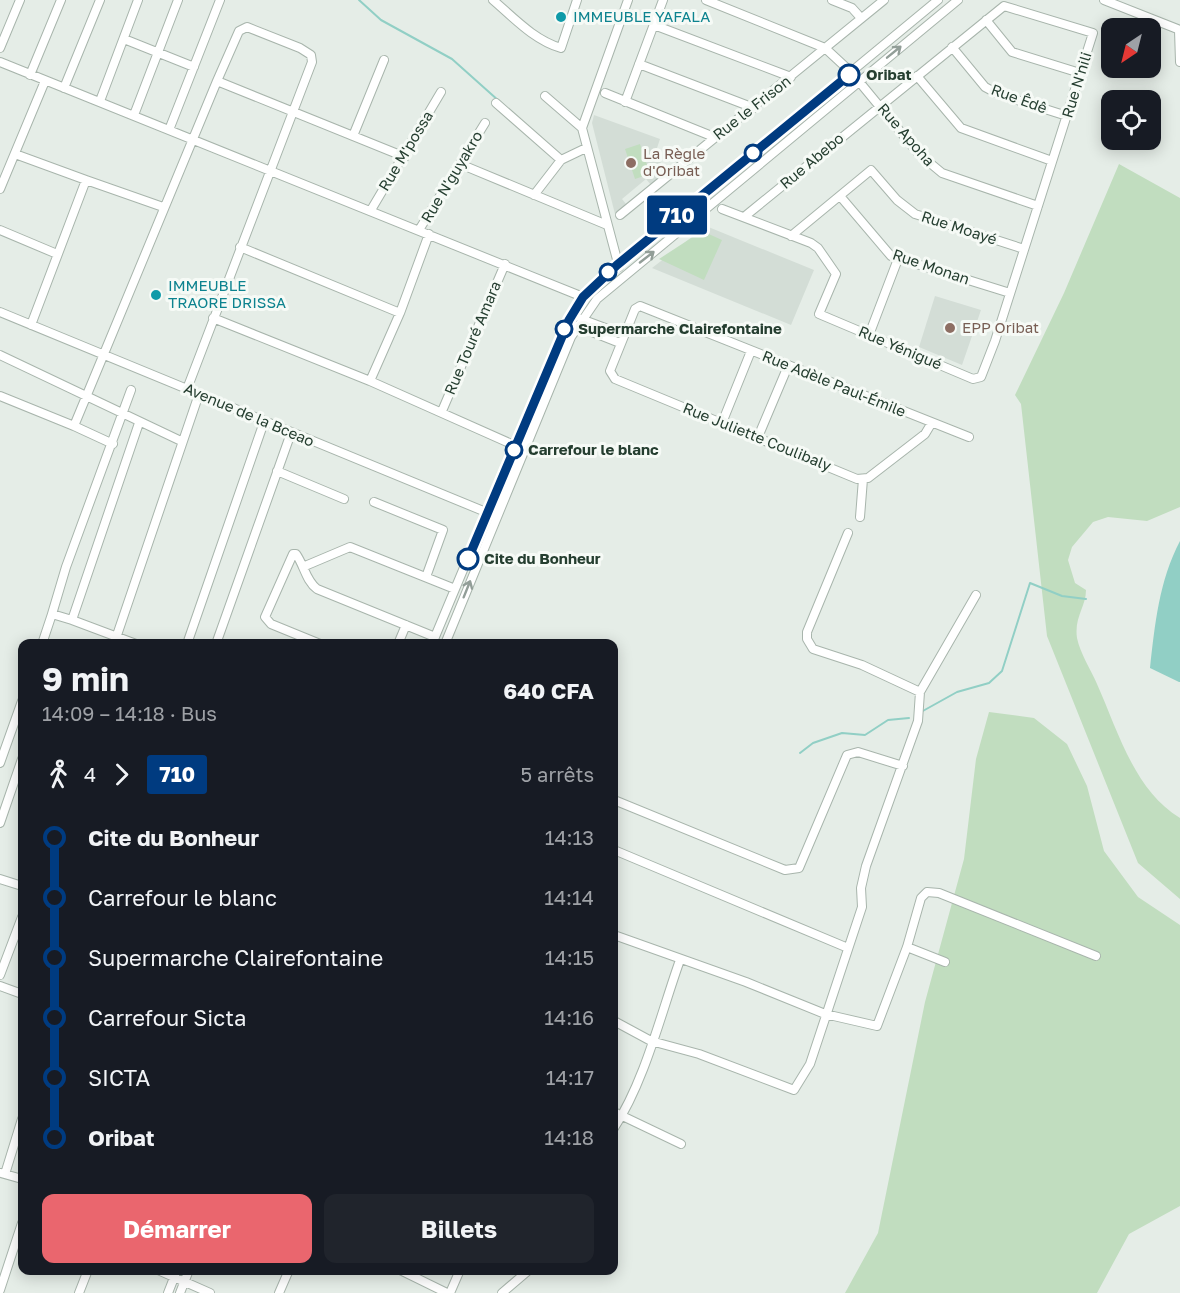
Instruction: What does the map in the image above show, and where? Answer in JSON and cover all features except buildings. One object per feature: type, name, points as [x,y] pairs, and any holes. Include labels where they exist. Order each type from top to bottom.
[{"type":"street","points":[[0,48],[20,0]]},
{"type":"street","points":[[30,75],[61,0]]},
{"type":"street","points":[[64,88],[100,0]]},
{"type":"street","points":[[100,101],[138,0]]},
{"type":"street","points":[[134,115],[178,0]]},
{"type":"street","points":[[169,130],[220,0]]},
{"type":"street","points":[[493,0],[529,31],[548,44],[561,48],[577,0]]},
{"type":"street","points":[[625,102],[663,0]]},
{"type":"street","points":[[706,0],[825,48]]},
{"type":"street","points":[[832,0],[852,8],[861,18]]},
{"type":"street","name":"Rue le Frison","points":[[620,215],[884,0]]},
{"type":"street","points":[[434,639],[489,513],[552,354],[583,297],[617,265],[938,0]]},
{"type":"street","points":[[447,639],[579,322],[597,299],[958,0]]},
{"type":"street","points":[[1104,0],[1180,30],[1180,62]]},
{"type":"street","points":[[625,1],[582,128],[617,265],[625,274]]},
{"type":"street","name":"Rue N'nili","points":[[880,105],[1007,5],[1093,33],[1038,206]]},
{"type":"street","points":[[986,20],[1012,52],[1080,73]]},
{"type":"street","points":[[654,25],[791,77]]},
{"type":"street","points":[[74,426],[105,356],[163,207],[217,81],[239,31],[247,27],[300,48],[310,55],[312,62],[187,388]]},
{"type":"street","points":[[124,39],[194,67]]},
{"type":"street","name":"Rue Êdê","points":[[952,47],[985,87],[998,94],[1067,116]]},
{"type":"street","name":"Rue Apoha","points":[[825,48],[852,73],[918,153],[942,173],[1038,206]]},
{"type":"street","points":[[353,136],[384,60]]},
{"type":"street","points":[[0,62],[583,297]]},
{"type":"street","points":[[639,64],[754,108]]},
{"type":"street","points":[[917,76],[961,128],[1052,161]]},
{"type":"street","points":[[0,189],[45,81]]},
{"type":"street","points":[[217,81],[405,157]]},
{"type":"street","name":"Rue M'possa","points":[[371,210],[405,157],[441,92]]},
{"type":"street","points":[[604,93],[714,137]]},
{"type":"street","points":[[544,96],[582,128]]},
{"type":"street","points":[[496,103],[561,160]]},
{"type":"street","name":"Rue Abebo","points":[[744,217],[880,105]]},
{"type":"street","name":"Rue N'guyakro","points":[[419,230],[484,123]]},
{"type":"street","points":[[534,195],[561,160],[586,148]]},
{"type":"street","points":[[15,154],[163,207]]},
{"type":"street","points":[[460,164],[607,225]]},
{"type":"street","name":"Rue Moayé","points":[[790,236],[871,170],[897,200],[915,214],[1024,249]]},
{"type":"street","points":[[31,325],[86,180]]},
{"type":"street","name":"Rue Monan","points":[[840,196],[886,251],[898,259],[1010,293]]},
{"type":"street","name":"Rue Yénigué","points":[[722,209],[818,248],[835,269],[836,274],[819,314],[973,379],[981,377],[986,369],[1038,206]]},
{"type":"street","points":[[0,230],[57,254]]},
{"type":"street","points":[[370,381],[400,313],[429,234]]},
{"type":"street","points":[[240,247],[400,313]]},
{"type":"street","points":[[869,335],[898,259]]},
{"type":"street","name":"Rue Touré Amara","points":[[442,411],[505,264]]},
{"type":"street","name":"Rue Adèle Paul-Émile","points":[[624,335],[635,309],[640,306],[931,424],[969,437]]},
{"type":"street","name":"Avenue de la Bceao","points":[[0,312],[498,516]]},
{"type":"street","points":[[213,318],[442,411],[516,446]]},
{"type":"street","points":[[579,322],[624,335]]},
{"type":"street","points":[[579,322],[620,344]]},
{"type":"street","name":"Rue Juliette Coulibaly","points":[[624,335],[610,371],[611,376],[858,479],[863,478]]},
{"type":"street","points":[[722,423],[751,351]]},
{"type":"street","points":[[0,355],[181,441]]},
{"type":"street","points":[[758,437],[788,366]]},
{"type":"street","points":[[44,639],[66,567],[124,415],[131,390]]},
{"type":"street","points":[[115,639],[198,394]]},
{"type":"street","points":[[0,396],[113,444]]},
{"type":"street","points":[[189,639],[264,422]]},
{"type":"street","points":[[72,620],[139,423]]},
{"type":"street","points":[[860,517],[863,478],[868,478],[925,434],[931,424]]},
{"type":"street","points":[[217,639],[291,433]]},
{"type":"street","points":[[277,471],[344,499]]},
{"type":"street","points":[[374,502],[443,530],[426,577]]},
{"type":"street","points":[[848,533],[807,632],[810,645],[813,649],[897,679],[921,692]]},
{"type":"street","points":[[305,566],[350,547],[455,589]]},
{"type":"street","points":[[308,639],[271,624],[265,617],[291,555],[296,554],[305,566],[309,582],[317,589],[406,625],[432,639]]},
{"type":"street","points":[[618,1023],[651,1041],[699,1054],[794,1090],[810,1064],[862,907],[861,888],[866,866],[918,721],[921,692],[976,595]]},
{"type":"street","points":[[52,614],[72,620],[113,639]]},
{"type":"street","points":[[400,639],[406,625]]},
{"type":"street","points":[[0,763],[18,715]]},
{"type":"street","points":[[618,802],[785,870],[794,870],[799,868],[847,755],[858,752],[903,766]]},
{"type":"street","points":[[0,823],[18,771]]},
{"type":"street","points":[[618,852],[848,948]]},
{"type":"street","points":[[0,879],[18,885]]},
{"type":"street","points":[[618,937],[746,982],[825,1014],[877,1026],[907,947],[921,898],[927,892],[939,893],[1096,956]]},
{"type":"street","points":[[0,975],[18,940]]},
{"type":"street","points":[[907,947],[945,962]]},
{"type":"street","points":[[618,1122],[651,1041],[680,960]]},
{"type":"street","points":[[0,986],[18,993]]},
{"type":"street","points":[[618,1114],[681,1144]]},
{"type":"street","points":[[18,1130],[2,1173],[18,1178]]},
{"type":"street","points":[[0,1290],[18,1235]]},
{"type":"street","points":[[79,1293],[86,1275]]},
{"type":"street","points":[[168,1293],[176,1275]]},
{"type":"street","points":[[177,1275],[184,1281],[210,1293]]},
{"type":"street","points":[[180,1293],[187,1275]]},
{"type":"street","points":[[279,1293],[287,1275]]},
{"type":"street","points":[[410,1275],[448,1293],[457,1275]]},
{"type":"street","points":[[502,1293],[523,1275]]},
{"type":"shaded area","name":"La Règle d'Oribat","points":[[594,115],[660,139],[655,154],[667,172],[651,185],[646,179],[622,199],[626,204],[615,214],[592,123]]},
{"type":"shaded area","points":[[706,226],[814,270],[791,325],[652,268]]},
{"type":"shaded area","name":"EPP Oribat","points":[[935,296],[981,310],[962,365],[919,347]]},
{"type":"green space","points":[[640,144],[650,174],[635,179],[625,149]]},
{"type":"green space","points":[[1119,164],[1180,198],[1180,507],[1147,521],[1108,517],[1093,522],[1072,547],[1068,560],[1075,583],[1086,590],[1077,631],[1078,644],[1120,740],[1139,776],[1164,806],[1180,818],[1180,899],[1138,863],[1047,636],[1021,404],[1015,395],[1064,293]]},
{"type":"green space","points":[[702,231],[722,240],[704,280],[659,259]]},
{"type":"green space","points":[[989,712],[1034,718],[1067,744],[1087,786],[1104,851],[1138,897],[1180,925],[1180,1206],[1129,1234],[1097,1293],[845,1293],[878,1233],[925,1002],[964,859],[976,759]]},
{"type":"water","points":[[1180,541],[1179,682],[1150,668],[1156,619],[1163,587]]},
{"type":"waterway","points":[[359,0],[381,20],[452,59],[499,101]]},
{"type":"waterway","points":[[921,712],[957,692],[989,683],[1002,671],[1030,583],[1062,596],[1086,599]]},
{"type":"waterway","points":[[800,753],[813,743],[842,733],[865,735],[888,720],[909,718]]},
{"type":"bus line","name":"710","points":[[468,559],[489,513],[552,354],[583,297],[617,265],[849,75]]},
{"type":"place","name":"IMMEUBLE YAFALA","points":[[561,17]]},
{"type":"place","name":"Oribat","points":[[849,75]]},
{"type":"place","name":"La Règle d'Oribat","points":[[631,163]]},
{"type":"place","name":"IMMEUBLE TRAORE DRISSA","points":[[156,295]]},
{"type":"place","name":"EPP Oribat","points":[[950,328]]},
{"type":"place","name":"Supermarche Clairefontaine","points":[[564,329]]},
{"type":"place","name":"Carrefour le blanc","points":[[514,450]]},
{"type":"place","name":"Cite du Bonheur","points":[[468,559]]}]
